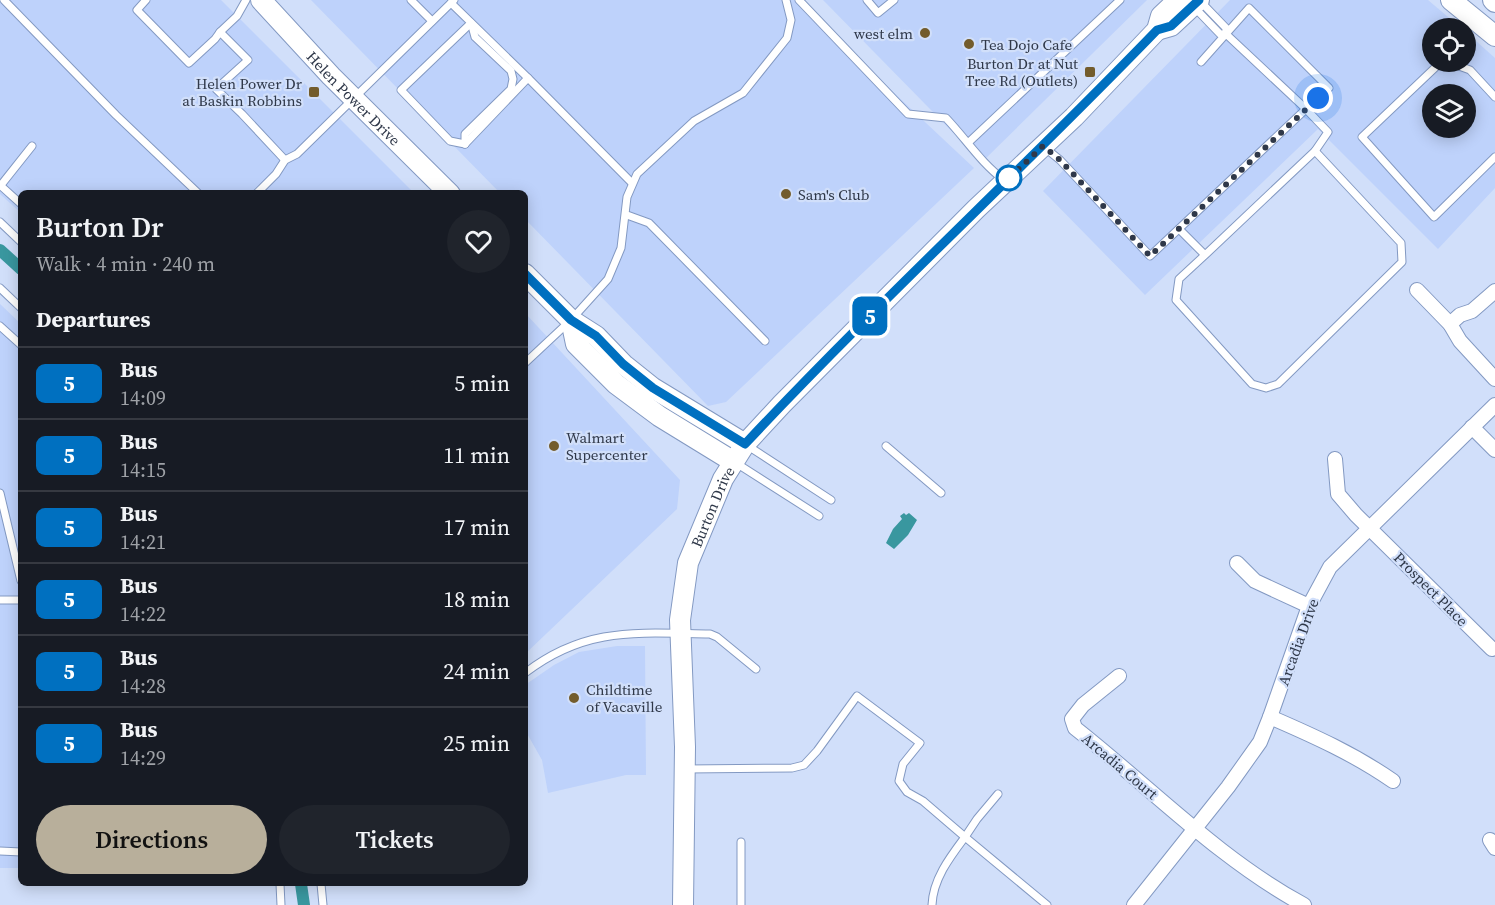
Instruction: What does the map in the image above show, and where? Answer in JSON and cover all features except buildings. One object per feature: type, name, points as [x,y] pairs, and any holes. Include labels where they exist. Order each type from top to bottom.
[{"type":"street","name":"Helen Power Drive","points":[[261,0],[354,99],[446,190]]},
{"type":"street","points":[[1451,0],[1495,36]]},
{"type":"street","name":"Burton Drive","points":[[683,905],[685,769],[680,633],[684,585],[688,563],[723,479],[745,444],[782,404],[1006,181],[1074,117],[1157,30],[1171,26],[1190,2]]},
{"type":"street","points":[[528,277],[571,320],[596,336],[623,364],[653,388],[745,444]]},
{"type":"street","points":[[1417,290],[1450,324],[1460,341],[1495,380]]},
{"type":"street","points":[[1450,324],[1460,315],[1472,311],[1495,291]]},
{"type":"street","points":[[571,320],[576,344],[616,384],[659,416],[734,462]]},
{"type":"street","name":"Arcadia Drive","points":[[1134,905],[1228,787],[1260,742],[1309,606],[1330,567],[1495,405]]},
{"type":"street","points":[[1472,427],[1495,450]]},
{"type":"street","name":"Prospect Place","points":[[1335,459],[1338,494],[1492,649]]},
{"type":"street","points":[[1237,563],[1255,580],[1309,606]]},
{"type":"street","name":"Arcadia Court","points":[[1119,676],[1083,705],[1072,719],[1074,728],[1195,828]]},
{"type":"street","points":[[1270,717],[1332,744],[1393,781]]},
{"type":"street","points":[[1195,828],[1269,885],[1304,905]]},
{"type":"lane","points":[[4,0],[116,115],[195,190]]},
{"type":"lane","points":[[146,0],[137,10],[189,63],[237,15],[246,0]]},
{"type":"lane","points":[[411,0],[432,21]]},
{"type":"lane","points":[[528,360],[571,320],[608,279],[621,248],[627,215],[627,197],[637,174],[694,121],[743,93],[787,38],[791,20],[786,0]]},
{"type":"lane","points":[[799,0],[908,114],[946,118],[969,142],[988,168],[1006,181]]},
{"type":"lane","points":[[867,0],[878,13],[894,0]]},
{"type":"lane","points":[[969,142],[1120,0]]},
{"type":"lane","points":[[260,190],[276,174],[285,160],[297,154],[452,1],[471,23],[632,183]]},
{"type":"lane","points":[[1190,2],[1220,34],[1226,34],[1328,132],[1316,151],[1179,279],[1176,300],[1252,384],[1266,388],[1278,384],[1402,262],[1401,243],[1316,151]]},
{"type":"lane","points":[[1043,146],[1060,160],[1150,256],[1329,88],[1249,8],[1201,62]]},
{"type":"lane","points":[[465,144],[450,141],[401,90],[471,23]]},
{"type":"lane","points":[[465,144],[465,134],[511,89],[513,79],[511,71],[475,37],[471,23]]},
{"type":"lane","points":[[220,32],[248,60],[216,89],[285,160]]},
{"type":"lane","points":[[1430,72],[1362,137],[1434,218],[1495,157]]},
{"type":"lane","points":[[1472,72],[1495,97]]},
{"type":"lane","points":[[465,144],[524,85],[528,78]]},
{"type":"lane","points":[[18,201],[0,185],[32,146]]},
{"type":"lane","points":[[627,215],[649,223],[765,341]]},
{"type":"lane","points":[[0,222],[18,239]]},
{"type":"lane","points":[[1179,229],[1205,255]]},
{"type":"lane","points":[[0,288],[18,305]]},
{"type":"lane","points":[[0,326],[18,342]]},
{"type":"lane","points":[[745,444],[831,500]]},
{"type":"lane","points":[[886,446],[941,493]]},
{"type":"lane","points":[[734,462],[819,516]]},
{"type":"lane","points":[[0,493],[18,568]]},
{"type":"lane","points":[[0,600],[18,600]]},
{"type":"lane","points":[[528,671],[567,646],[587,639],[658,632],[710,634],[717,637],[756,669]]},
{"type":"lane","points":[[685,769],[792,768],[804,765],[817,752],[857,696],[920,743],[903,764],[899,781],[907,792],[923,801],[1047,905]]},
{"type":"lane","points":[[932,905],[932,895],[946,861],[998,794]]},
{"type":"lane","points":[[741,842],[741,905]]},
{"type":"lane","points":[[0,851],[18,852]]},
{"type":"lane","points":[[280,886],[281,905]]},
{"type":"lane","points":[[321,886],[323,905]]},
{"type":"shaded area","points":[[0,0],[221,0],[411,190],[18,190],[18,210],[0,194]]},
{"type":"shaded area","points":[[311,0],[795,0],[974,168],[726,402],[708,406],[528,222],[528,190],[497,190]]},
{"type":"shaded area","points":[[823,0],[1147,0],[982,162]]},
{"type":"shaded area","points":[[1230,0],[1428,0],[1449,18],[1422,18],[1422,72],[1476,72],[1476,41],[1495,58],[1495,188],[1438,249],[1318,129],[1145,295],[1043,191]]},
{"type":"shaded area","points":[[0,304],[18,321],[18,868],[0,868]]},
{"type":"shaded area","points":[[528,316],[680,480],[677,509],[528,651]]},
{"type":"shaded area","points":[[904,513],[906,515],[909,513],[917,520],[908,535],[894,549],[886,543],[893,529],[902,519],[900,516]]},
{"type":"shaded area","points":[[617,646],[645,646],[646,775],[626,775],[548,793],[542,760],[528,735],[528,683],[554,665],[579,652]]},
{"type":"waterway","points":[[0,250],[18,266]]},
{"type":"waterway","points":[[301,886],[304,905]]},
{"type":"bus line","name":"5","points":[[528,277],[571,320],[596,336],[623,364],[653,388],[745,444],[976,209],[1074,117],[1157,30],[1171,26],[1199,0]]},
{"type":"place","name":"west elm","points":[[925,33]]},
{"type":"place","name":"Tea Dojo Cafe","points":[[969,44]]},
{"type":"place","name":"Burton Dr at Nut Tree Rd (Outlets)","points":[[1090,72]]},
{"type":"place","name":"Helen Power Dr at Baskin Robbins","points":[[314,92]]},
{"type":"place","name":"Sam's Club","points":[[786,194]]},
{"type":"place","name":"Walmart Supercenter","points":[[554,446]]},
{"type":"place","name":"Childtime of Vacaville","points":[[574,698]]},
{"type":"route","points":[[1009,178],[1006,181],[1043,146],[1060,160],[1150,256],[1318,98]]}]
